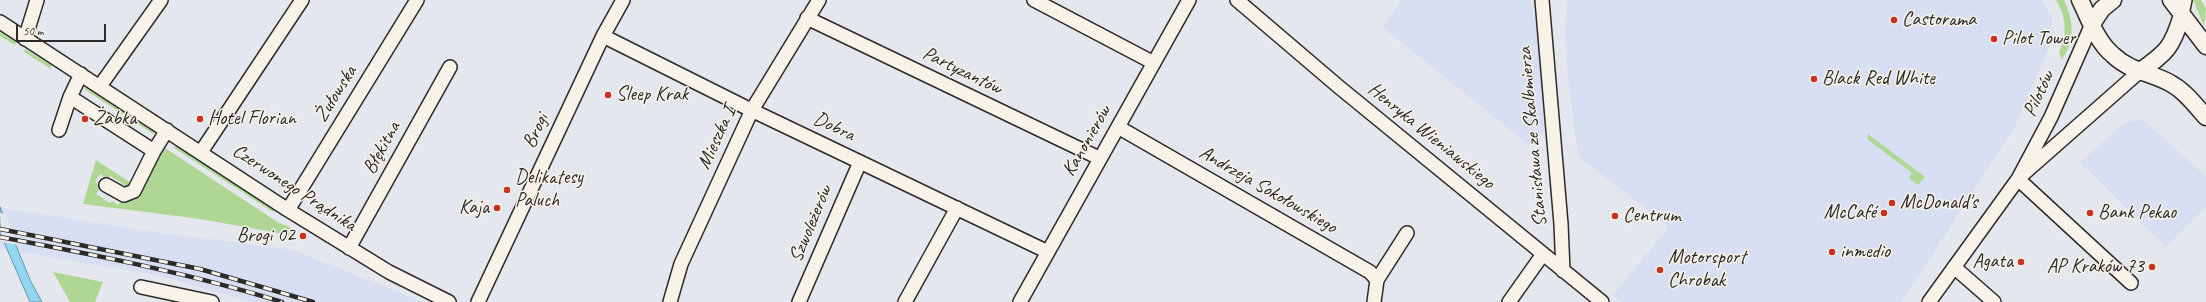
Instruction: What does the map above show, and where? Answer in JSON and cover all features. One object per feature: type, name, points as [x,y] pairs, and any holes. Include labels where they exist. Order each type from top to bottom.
[{"type":"main road","points":[[2080,0],[2092,24],[2106,48],[2112,55],[2124,65],[2170,83],[2181,90],[2206,117]]},
{"type":"main road","points":[[2092,24],[2102,9],[2113,0]]},
{"type":"main road","points":[[2171,0],[2184,7],[2206,46]]},
{"type":"main road","points":[[2139,72],[2169,48],[2175,38],[2184,7]]},
{"type":"street","points":[[25,39],[37,0]]},
{"type":"street","points":[[100,86],[161,0]]},
{"type":"street","points":[[201,152],[302,0]]},
{"type":"street","name":"Żułowska","points":[[288,210],[417,0]]},
{"type":"street","name":"Brogi","points":[[478,302],[603,36],[623,0]]},
{"type":"street","name":"Mieszka I","points":[[670,302],[681,264],[752,110],[819,0]]},
{"type":"street","points":[[1034,0],[1154,63]]},
{"type":"street","name":"Kanonierów","points":[[1020,302],[1099,158],[1189,0]]},
{"type":"street","name":"Henryka Wieniawskiego","points":[[1237,0],[1339,87],[1602,302]]},
{"type":"street","name":"Stanisława ze Skalbmierza","points":[[1542,0],[1561,224],[1563,271]]},
{"type":"street","name":"Partyzantów","points":[[807,18],[1099,158]]},
{"type":"street","name":"Czerwonego Prądnika","points":[[0,22],[288,210],[389,272],[449,302]]},
{"type":"street","name":"Pilotów","points":[[1929,302],[2018,179],[2051,117],[2092,24]]},
{"type":"street","name":"Dobra","points":[[603,36],[752,110],[1048,252]]},
{"type":"street","name":"Błękitna","points":[[349,248],[450,67]]},
{"type":"street","name":"Pilotów","points":[[2018,179],[2139,72]]},
{"type":"street","points":[[59,130],[70,97],[81,74]]},
{"type":"street","points":[[70,97],[154,151]]},
{"type":"street","name":"Andrzeja Sokołowskiego","points":[[1118,127],[1370,272],[1377,280]]},
{"type":"street","points":[[106,184],[124,195],[130,194],[167,130]]},
{"type":"street","name":"Szwoleżerów","points":[[799,302],[860,162]]},
{"type":"street","points":[[2018,179],[2131,283]]},
{"type":"street","points":[[905,302],[957,208]]},
{"type":"street","points":[[1374,302],[1377,280],[1407,234]]},
{"type":"street","points":[[1509,302],[1543,254]]},
{"type":"street","points":[[1954,267],[1994,302]]},
{"type":"street","points":[[141,287],[212,302]]},
{"type":"shaded area","points":[[1402,0],[1530,0],[1538,27],[1544,131],[1529,145],[1382,27]]},
{"type":"shaded area","points":[[1568,0],[2042,0],[2052,19],[2052,41],[2014,129],[1901,302],[1622,302],[1613,295],[1669,227],[1578,156],[1568,77],[1565,27]]},
{"type":"shaded area","points":[[2142,119],[2206,176],[2206,207],[2166,247],[2080,162],[2126,122]]},
{"type":"shaded area","points":[[0,207],[140,230],[293,250],[424,302],[250,302],[161,276],[0,249]]},
{"type":"green space","points":[[2056,0],[2064,0],[2072,30],[2069,45],[2062,59],[2059,53],[2062,46],[2065,26],[2060,7]]},
{"type":"green space","points":[[2193,0],[2201,0],[2206,9],[2204,26]]},
{"type":"green space","points":[[0,32],[16,42],[15,45],[0,36]]},
{"type":"green space","points":[[25,49],[51,65],[51,69],[24,52]]},
{"type":"green space","points":[[86,88],[151,128],[155,135],[84,89]]},
{"type":"green space","points":[[1868,134],[1925,177],[1918,185],[1909,178],[1912,173],[1867,139]]},
{"type":"green space","points":[[176,145],[275,210],[273,212],[174,148]]},
{"type":"green space","points":[[162,146],[279,223],[290,227],[290,235],[200,219],[83,204],[96,160],[131,183],[127,189],[123,189],[125,185],[110,176],[108,179],[100,174],[95,182],[101,186],[96,194],[110,203],[112,201],[118,205]]},
{"type":"green space","points":[[53,272],[103,282],[95,302],[70,302]]},
{"type":"water","points":[[0,207],[31,282],[42,302],[30,302],[0,233]]},
{"type":"pier","points":[[0,213],[5,214],[18,245],[2,242]]},
{"type":"railway","points":[[0,229],[200,269],[313,302]]},
{"type":"railway","points":[[0,237],[177,273],[282,302]]},
{"type":"place","name":"Castorama","points":[[1894,20]]},
{"type":"place","name":"Pilot Tower","points":[[1994,39]]},
{"type":"place","name":"Black Red White","points":[[1814,79]]},
{"type":"place","name":"Sleep Krak","points":[[608,95]]},
{"type":"place","name":"Żabka","points":[[85,119]]},
{"type":"place","name":"Hotel Florian","points":[[200,119]]},
{"type":"place","name":"Delikatesy Paluch","points":[[507,190]]},
{"type":"place","name":"McDonald's","points":[[1892,203]]},
{"type":"place","name":"Kaja","points":[[497,208]]},
{"type":"place","name":"McCafé","points":[[1884,213]]},
{"type":"place","name":"Bank Pekao","points":[[2090,213]]},
{"type":"place","name":"Centrum","points":[[1615,216]]},
{"type":"place","name":"Brogi 02","points":[[303,236]]},
{"type":"place","name":"inmedio","points":[[1832,252]]},
{"type":"place","name":"Agata","points":[[2021,262]]},
{"type":"place","name":"AP Kraków 73","points":[[2152,267]]},
{"type":"place","name":"Motorsport Chrobak","points":[[1660,270]]}]
